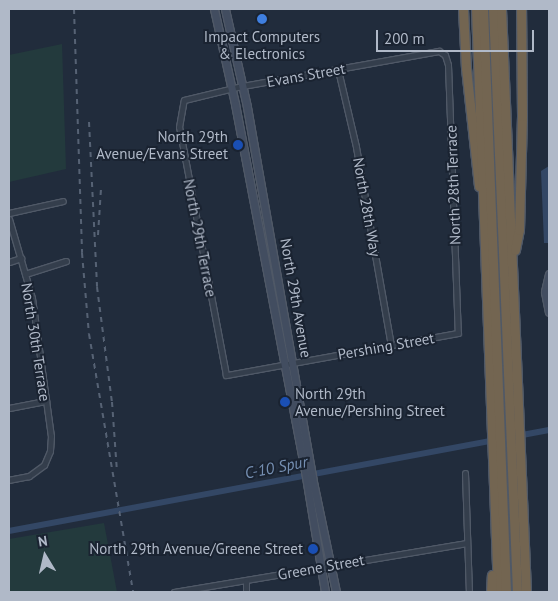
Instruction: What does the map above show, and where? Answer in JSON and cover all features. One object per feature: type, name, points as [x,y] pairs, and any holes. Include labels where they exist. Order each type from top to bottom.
[{"type":"highway","points":[[463,9],[475,170],[483,209]]},
{"type":"highway","points":[[476,9],[483,209],[496,427]]},
{"type":"highway","points":[[483,9],[496,427],[498,592]]},
{"type":"highway","points":[[493,9],[510,424],[516,449],[526,592]]},
{"type":"highway","points":[[502,9],[520,422],[516,449],[517,592]]},
{"type":"highway","points":[[512,262],[519,230],[523,60],[521,9]]},
{"type":"highway","points":[[496,453],[506,592]]},
{"type":"highway","points":[[491,592],[492,552],[496,538]]},
{"type":"street","name":"North 29th Avenue","points":[[214,9],[283,365],[336,592]]},
{"type":"street","name":"North 29th Avenue","points":[[225,9],[242,86],[294,362],[325,592]]},
{"type":"street","name":"Evans Street","points":[[184,100],[242,86],[338,70],[428,52]]},
{"type":"street","name":"North 28th Terrace","points":[[428,52],[439,52],[445,55],[448,61],[458,333]]},
{"type":"street","name":"North 28th Way","points":[[338,70],[356,147],[391,345]]},
{"type":"street","name":"North 29th Terrace","points":[[184,100],[179,126],[226,375]]},
{"type":"street","points":[[9,213],[63,202]]},
{"type":"street","name":"North 30th Terrace","points":[[9,219],[32,298],[46,401],[50,451],[44,465],[29,476],[9,480]]},
{"type":"street","points":[[9,262],[21,258]]},
{"type":"street","points":[[25,274],[66,261]]},
{"type":"street","points":[[549,274],[545,292],[549,312]]},
{"type":"street","name":"Pershing Street","points":[[226,375],[458,333]]},
{"type":"street","points":[[9,408],[46,401]]},
{"type":"street","points":[[465,472],[469,592]]},
{"type":"street","name":"Greene Street","points":[[174,592],[330,564],[467,543]]},
{"type":"street","points":[[246,580],[246,592]]},
{"type":"green space","points":[[62,44],[66,169],[9,182],[9,55]]},
{"type":"green space","points":[[104,523],[117,592],[9,592],[9,539]]},
{"type":"water","points":[[549,166],[549,243],[544,243],[541,171]]},
{"type":"waterway","name":"C-10 Spur","points":[[9,531],[549,430]]},
{"type":"railway","points":[[74,9],[82,253],[89,334],[133,592]]},
{"type":"railway","points":[[89,122],[97,287],[112,402],[117,471]]},
{"type":"railway","points":[[98,235],[101,188]]},
{"type":"place","name":"Impact Computers & Electronics","points":[[262,19]]},
{"type":"place","name":"North 29th Avenue/Evans Street","points":[[238,145]]},
{"type":"place","name":"North 29th Avenue/Pershing Street","points":[[285,402]]},
{"type":"place","name":"North 29th Avenue/Greene Street","points":[[313,549]]}]
